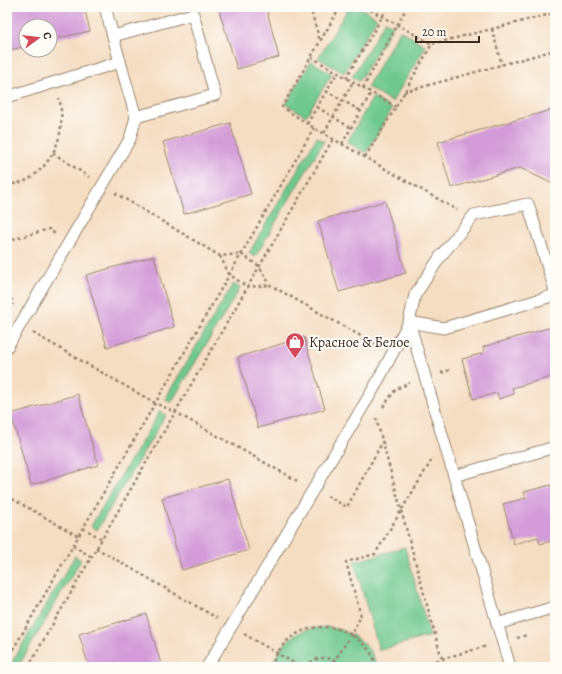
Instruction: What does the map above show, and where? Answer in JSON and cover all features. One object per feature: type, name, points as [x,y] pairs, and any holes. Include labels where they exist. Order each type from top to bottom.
[{"type":"lane","points":[[7,347],[130,139],[136,117],[105,7]]},
{"type":"lane","points":[[113,36],[194,14],[215,95],[136,117]]},
{"type":"lane","points":[[7,97],[120,62]]},
{"type":"lane","points":[[207,667],[374,388],[408,322],[415,295],[440,257],[474,215],[528,204],[555,290]]},
{"type":"lane","points":[[408,322],[444,328],[555,296]]},
{"type":"lane","points":[[408,322],[510,667]]},
{"type":"lane","points":[[454,476],[555,447]]},
{"type":"lane","points":[[498,624],[555,607]]},
{"type":"path","points":[[310,7],[320,41]]},
{"type":"path","points":[[340,7],[282,107],[332,139],[471,219]]},
{"type":"path","points":[[365,7],[432,44],[555,13]]},
{"type":"path","points":[[346,78],[388,7]]},
{"type":"path","points":[[363,88],[407,7]]},
{"type":"path","points":[[492,29],[502,65]]},
{"type":"path","points":[[365,157],[432,44]]},
{"type":"path","points":[[404,92],[555,50]]},
{"type":"path","points":[[311,57],[396,107]]},
{"type":"path","points":[[307,124],[337,73]]},
{"type":"path","points":[[7,186],[26,181],[37,173],[46,164],[58,142],[62,120],[62,109],[54,82]]},
{"type":"path","points":[[324,133],[353,82]]},
{"type":"path","points":[[326,91],[361,111]]},
{"type":"path","points":[[342,144],[371,93]]},
{"type":"path","points":[[317,108],[351,128]]},
{"type":"path","points":[[7,660],[314,128]]},
{"type":"path","points":[[28,667],[332,139]]},
{"type":"path","points":[[53,153],[102,186],[220,256],[229,274],[247,287],[270,285]]},
{"type":"path","points":[[7,241],[49,229],[68,245]]},
{"type":"path","points":[[220,256],[241,254],[259,266],[270,285],[375,344]]},
{"type":"path","points":[[20,325],[155,403],[175,412],[347,507],[383,442]]},
{"type":"path","points":[[444,667],[376,418],[396,389],[450,370]]},
{"type":"path","points":[[330,667],[352,634],[361,616],[346,562],[375,554],[443,441]]},
{"type":"path","points":[[7,496],[78,536]]},
{"type":"path","points":[[83,528],[102,539]]},
{"type":"path","points":[[73,546],[92,557]]},
{"type":"path","points":[[96,548],[300,667]]},
{"type":"path","points":[[271,667],[277,653],[293,636],[304,631],[328,627],[340,629],[352,634],[362,641],[370,651],[377,667]]},
{"type":"path","points":[[413,667],[527,635]]},
{"type":"path","points":[[306,667],[309,663],[316,659],[325,658],[334,660],[341,667]]},
{"type":"green space","points":[[349,7],[359,7],[377,18],[344,73],[318,58]]},
{"type":"green space","points":[[385,21],[393,26],[359,81],[352,77]]},
{"type":"green space","points":[[400,30],[426,46],[392,102],[367,87]]},
{"type":"green space","points":[[311,61],[332,74],[306,116],[286,104]]},
{"type":"green space","points":[[373,97],[392,109],[366,153],[347,142]]},
{"type":"green space","points":[[317,137],[324,141],[255,257],[249,253]]},
{"type":"green space","points":[[233,284],[240,288],[171,403],[165,399]]},
{"type":"green space","points":[[160,411],[166,415],[97,530],[91,526]]},
{"type":"green space","points":[[405,547],[430,636],[379,650],[354,562]]},
{"type":"green space","points":[[75,556],[81,560],[18,667],[9,667]]},
{"type":"green space","points":[[328,627],[352,635],[365,645],[370,651],[377,667],[271,667],[281,649],[292,637],[308,630]]},
{"type":"building","points":[[7,7],[84,7],[90,31],[58,38],[58,18],[18,18],[18,48],[7,51]]},
{"type":"building","points":[[218,7],[266,7],[279,57],[237,69]]},
{"type":"building","points":[[555,109],[555,185],[520,168],[451,188],[438,142]]},
{"type":"building","points":[[230,123],[251,194],[184,214],[163,142]]},
{"type":"building","points":[[385,201],[406,273],[339,292],[318,221]]},
{"type":"building","points":[[154,256],[174,327],[107,347],[86,275]]},
{"type":"building","points":[[555,326],[555,376],[512,388],[514,394],[499,399],[497,393],[473,399],[462,359],[484,353],[483,347]]},
{"type":"building","points":[[304,337],[325,409],[258,428],[238,357]]},
{"type":"building","points":[[78,394],[98,465],[31,485],[11,414]]},
{"type":"building","points":[[228,479],[249,550],[182,570],[162,498]]},
{"type":"building","points":[[551,485],[552,491],[555,490],[555,540],[540,544],[538,537],[514,544],[503,504],[526,498],[524,492]]},
{"type":"building","points":[[146,614],[162,667],[89,667],[79,634]]},
{"type":"place","name":"Красное & Белое","points":[[295,359]]}]
